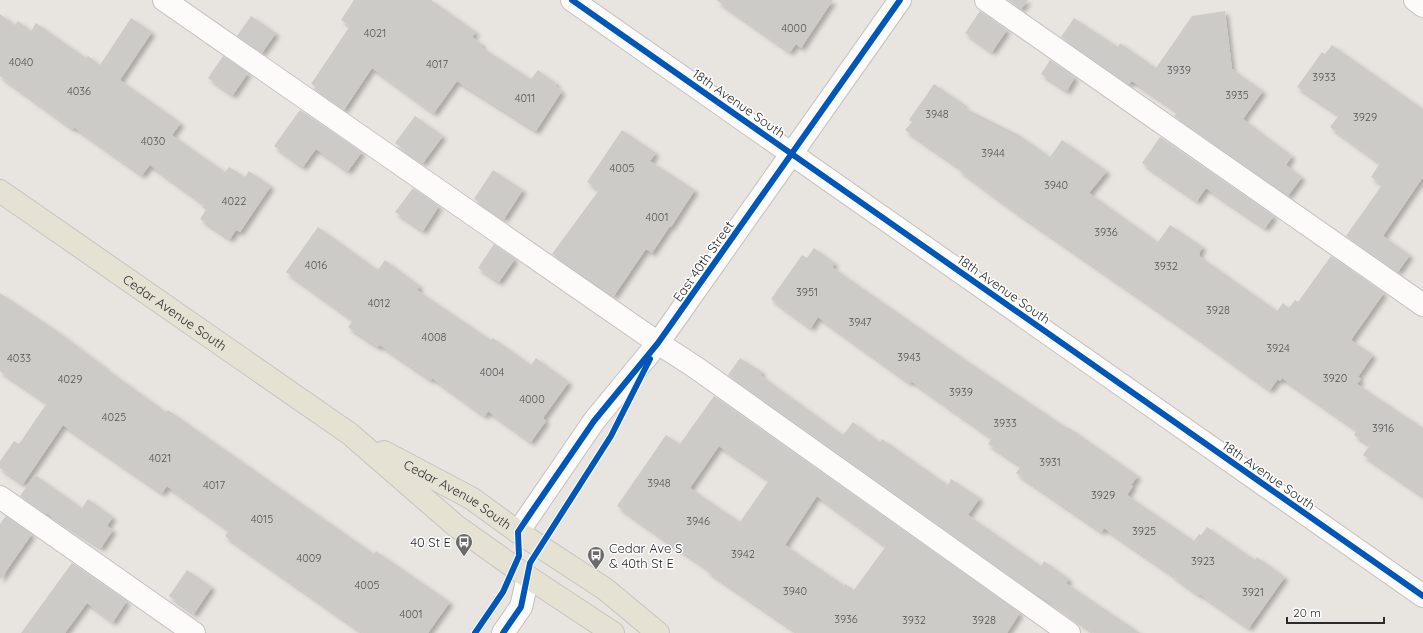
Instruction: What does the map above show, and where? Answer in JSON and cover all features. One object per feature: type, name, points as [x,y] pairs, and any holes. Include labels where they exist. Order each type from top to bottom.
[{"type":"main road","name":"Cedar Avenue South","points":[[0,191],[350,434],[456,526],[528,577],[613,633]]},
{"type":"main road","name":"Cedar Avenue South","points":[[350,434],[471,498],[518,532],[605,589],[658,633]]},
{"type":"street","points":[[164,0],[658,343],[695,367],[1069,633]]},
{"type":"street","name":"18th Avenue South","points":[[572,0],[1423,596]]},
{"type":"street","name":"East 40th Street","points":[[518,532],[594,421],[658,343],[900,0]]},
{"type":"street","points":[[986,0],[1423,305]]},
{"type":"street","points":[[1415,0],[1423,6]]},
{"type":"street","points":[[0,498],[194,633]]},
{"type":"street","points":[[503,633],[520,607],[528,577]]},
{"type":"building","points":[[354,0],[431,0],[476,32],[472,37],[483,45],[481,47],[531,79],[538,70],[557,84],[555,86],[562,91],[536,131],[457,81],[434,113],[372,68],[344,110],[314,89],[316,87],[311,84],[350,26],[341,20]]},
{"type":"building","points":[[716,0],[833,0],[801,48],[796,44],[790,52]]},
{"type":"building","points":[[1008,0],[1028,0],[1021,9]]},
{"type":"building","points":[[980,11],[1007,30],[992,52],[965,33]]},
{"type":"building","points":[[1225,11],[1232,69],[1263,91],[1243,119],[1292,156],[1286,165],[1302,177],[1288,196],[1174,116],[1178,112],[1132,81],[1129,84],[1061,37],[1074,18],[1118,47],[1120,43],[1156,68],[1192,16]]},
{"type":"building","points":[[0,14],[15,25],[18,21],[31,31],[36,23],[86,58],[88,56],[100,65],[131,18],[152,32],[120,80],[181,123],[172,135],[225,172],[229,167],[245,177],[249,171],[271,186],[240,232],[236,230],[230,239],[200,219],[206,210],[202,207],[204,204],[150,165],[142,175],[74,127],[73,129],[0,76]]},
{"type":"building","points":[[251,16],[276,33],[262,53],[237,36]]},
{"type":"building","points":[[1332,45],[1423,109],[1423,177],[1383,236],[1410,255],[1398,272],[1346,236],[1382,185],[1371,177],[1380,163],[1330,127],[1339,115],[1297,87],[1322,52],[1325,54]]},
{"type":"building","points":[[223,56],[248,73],[233,95],[208,78]]},
{"type":"building","points":[[1050,60],[1075,77],[1067,91],[1041,74]]},
{"type":"building","points":[[934,84],[965,105],[963,107],[1019,135],[1050,157],[1062,140],[1107,171],[1089,193],[1158,242],[1170,225],[1203,247],[1199,253],[1199,256],[1277,311],[1283,303],[1289,308],[1295,300],[1298,302],[1331,256],[1384,293],[1351,340],[1373,355],[1358,377],[1361,379],[1357,384],[1423,428],[1423,496],[1363,455],[1370,445],[1354,435],[1357,430],[1282,378],[1280,381],[1278,379],[1270,390],[1016,212],[959,170],[960,168],[905,130],[912,122],[909,120]]},
{"type":"building","points":[[300,110],[362,152],[348,171],[316,149],[303,167],[274,146]]},
{"type":"building","points":[[415,116],[443,136],[423,163],[395,143]]},
{"type":"building","points":[[622,130],[656,153],[650,161],[695,190],[652,253],[646,249],[614,296],[552,254],[599,190],[587,182]]},
{"type":"building","points":[[1160,137],[1274,216],[1265,228],[1206,188],[1197,201],[1142,163]]},
{"type":"building","points":[[493,170],[523,190],[504,219],[474,199]]},
{"type":"building","points":[[413,188],[439,206],[423,231],[395,212]]},
{"type":"building","points":[[318,227],[378,270],[385,260],[420,286],[417,290],[491,340],[493,338],[531,365],[536,358],[569,382],[543,418],[546,421],[531,442],[488,411],[485,416],[432,378],[431,380],[380,345],[378,347],[348,327],[353,320],[286,272]]},
{"type":"building","points":[[494,244],[515,259],[499,282],[478,268]]},
{"type":"building","points":[[814,248],[835,263],[832,267],[967,361],[1067,428],[1068,427],[1138,476],[1131,485],[1133,486],[1127,495],[1194,541],[1207,527],[1255,560],[1257,557],[1285,577],[1249,628],[1200,594],[1199,595],[1104,528],[1102,532],[1016,473],[1021,466],[988,444],[992,438],[914,383],[911,381],[910,383],[818,317],[811,328],[771,299],[802,255],[807,258]]},
{"type":"building","points":[[0,293],[57,331],[166,412],[168,410],[374,554],[376,551],[450,602],[428,633],[363,633],[225,536],[229,530],[167,486],[162,493],[63,425],[23,484],[0,468],[0,461],[14,441],[19,444],[47,403],[0,371]]},
{"type":"building","points":[[740,358],[762,372],[760,375],[843,435],[853,422],[880,442],[882,439],[948,485],[951,479],[980,498],[968,515],[1041,566],[1044,561],[1069,579],[1066,583],[1140,633],[1094,633],[1052,603],[1033,592],[728,375]]},
{"type":"building","points":[[714,396],[1020,613],[1007,633],[798,633],[707,571],[708,569],[617,506],[666,435],[680,444]],"holes":[[[719,446],[769,480],[740,522],[690,488]],[[817,496],[886,546],[854,590],[845,584],[845,586],[785,545]]]},
{"type":"building","points":[[35,475],[82,508],[88,499],[113,517],[107,526],[113,530],[101,548],[20,496]]},
{"type":"building","points":[[6,516],[32,534],[0,580],[0,524]]},
{"type":"building","points":[[72,563],[127,601],[113,622],[87,603],[65,633],[21,633]]},
{"type":"building","points":[[187,570],[212,587],[194,614],[169,596]]},
{"type":"cycle path","points":[[572,0],[1423,596]]},
{"type":"cycle path","points":[[475,633],[503,592],[519,556],[518,532],[528,517],[594,421],[658,343],[900,0]]},
{"type":"cycle path","points":[[503,633],[521,607],[530,563],[611,436],[650,359]]},
{"type":"place","name":"40 St E","points":[[464,557]]},
{"type":"place","name":"Cedar Ave S & 40th St E","points":[[596,570]]}]
